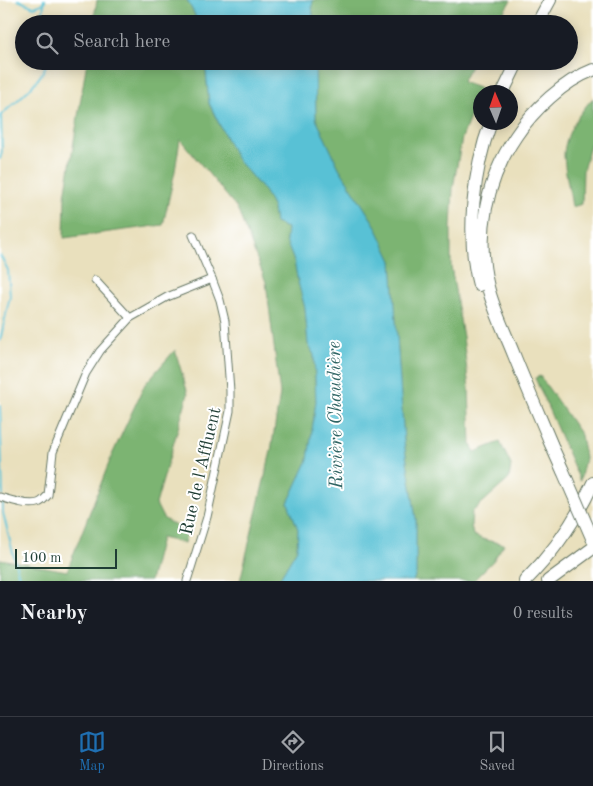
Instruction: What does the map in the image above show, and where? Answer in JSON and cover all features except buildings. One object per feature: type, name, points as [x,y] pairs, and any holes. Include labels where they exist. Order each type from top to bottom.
[{"type":"highway","points":[[542,15],[550,0]]},
{"type":"highway","points":[[506,85],[514,70]]},
{"type":"highway","points":[[593,70],[557,92],[534,112],[520,130],[507,149],[491,184],[483,230],[485,273],[493,304],[593,540]]},
{"type":"highway","points":[[489,130],[476,189],[473,232],[475,264],[488,310],[552,446]]},
{"type":"highway","points":[[525,581],[541,566],[559,543],[573,522],[593,483]]},
{"type":"highway","points":[[548,581],[593,548]]},
{"type":"street","name":"Rue de l'Affluent","points":[[188,581],[207,517],[230,411],[225,320],[212,279],[192,236]]},
{"type":"street","points":[[0,496],[24,502],[39,503],[48,495],[53,452],[86,373],[100,351],[130,318],[167,297],[212,279]]},
{"type":"street","points":[[95,280],[130,318]]},
{"type":"green space","points":[[97,0],[187,0],[195,15],[94,15]]},
{"type":"green space","points":[[313,0],[511,0],[502,15],[313,15]]},
{"type":"green space","points":[[86,70],[205,70],[209,104],[236,158],[265,192],[273,208],[275,223],[287,228],[286,241],[294,261],[305,308],[308,344],[314,355],[316,401],[308,460],[288,503],[298,529],[297,549],[278,581],[240,581],[271,451],[280,394],[266,282],[237,208],[180,139],[163,225],[64,238],[65,196]]},
{"type":"green space","points":[[315,70],[469,70],[462,82],[473,86],[473,110],[462,138],[453,188],[451,266],[463,337],[469,389],[471,445],[475,452],[500,442],[511,465],[509,479],[472,512],[471,525],[473,535],[504,544],[493,561],[473,581],[413,581],[416,574],[416,519],[404,442],[392,261],[375,225],[339,168],[316,119]]},
{"type":"green space","points":[[593,98],[593,136],[583,170],[582,204],[572,207],[564,156],[565,148],[569,132]]},
{"type":"green space","points":[[175,350],[188,394],[156,504],[163,518],[187,533],[184,543],[161,538],[150,581],[0,581],[0,559],[67,571],[112,455],[145,384]]},
{"type":"green space","points":[[540,376],[581,435],[585,458],[580,481],[535,378]]},
{"type":"water","points":[[187,0],[313,0],[313,15],[195,15]]},
{"type":"water","name":"Rivière Chaudière","points":[[205,70],[315,70],[316,119],[339,168],[375,225],[392,261],[404,442],[416,519],[416,574],[413,581],[278,581],[297,549],[298,529],[288,503],[308,460],[316,401],[314,355],[308,344],[305,308],[294,261],[286,241],[287,228],[275,223],[273,208],[265,192],[236,158],[209,103]]},
{"type":"waterway","points":[[18,0],[34,7],[42,4],[44,0]]},
{"type":"waterway","points":[[44,15],[45,0]]},
{"type":"waterway","points":[[0,159],[2,152],[1,115],[35,83],[44,70]]},
{"type":"waterway","points":[[0,255],[8,270],[10,296],[0,341]]},
{"type":"waterway","points":[[0,406],[3,496]]},
{"type":"waterway","points":[[3,500],[3,513],[20,581]]}]
